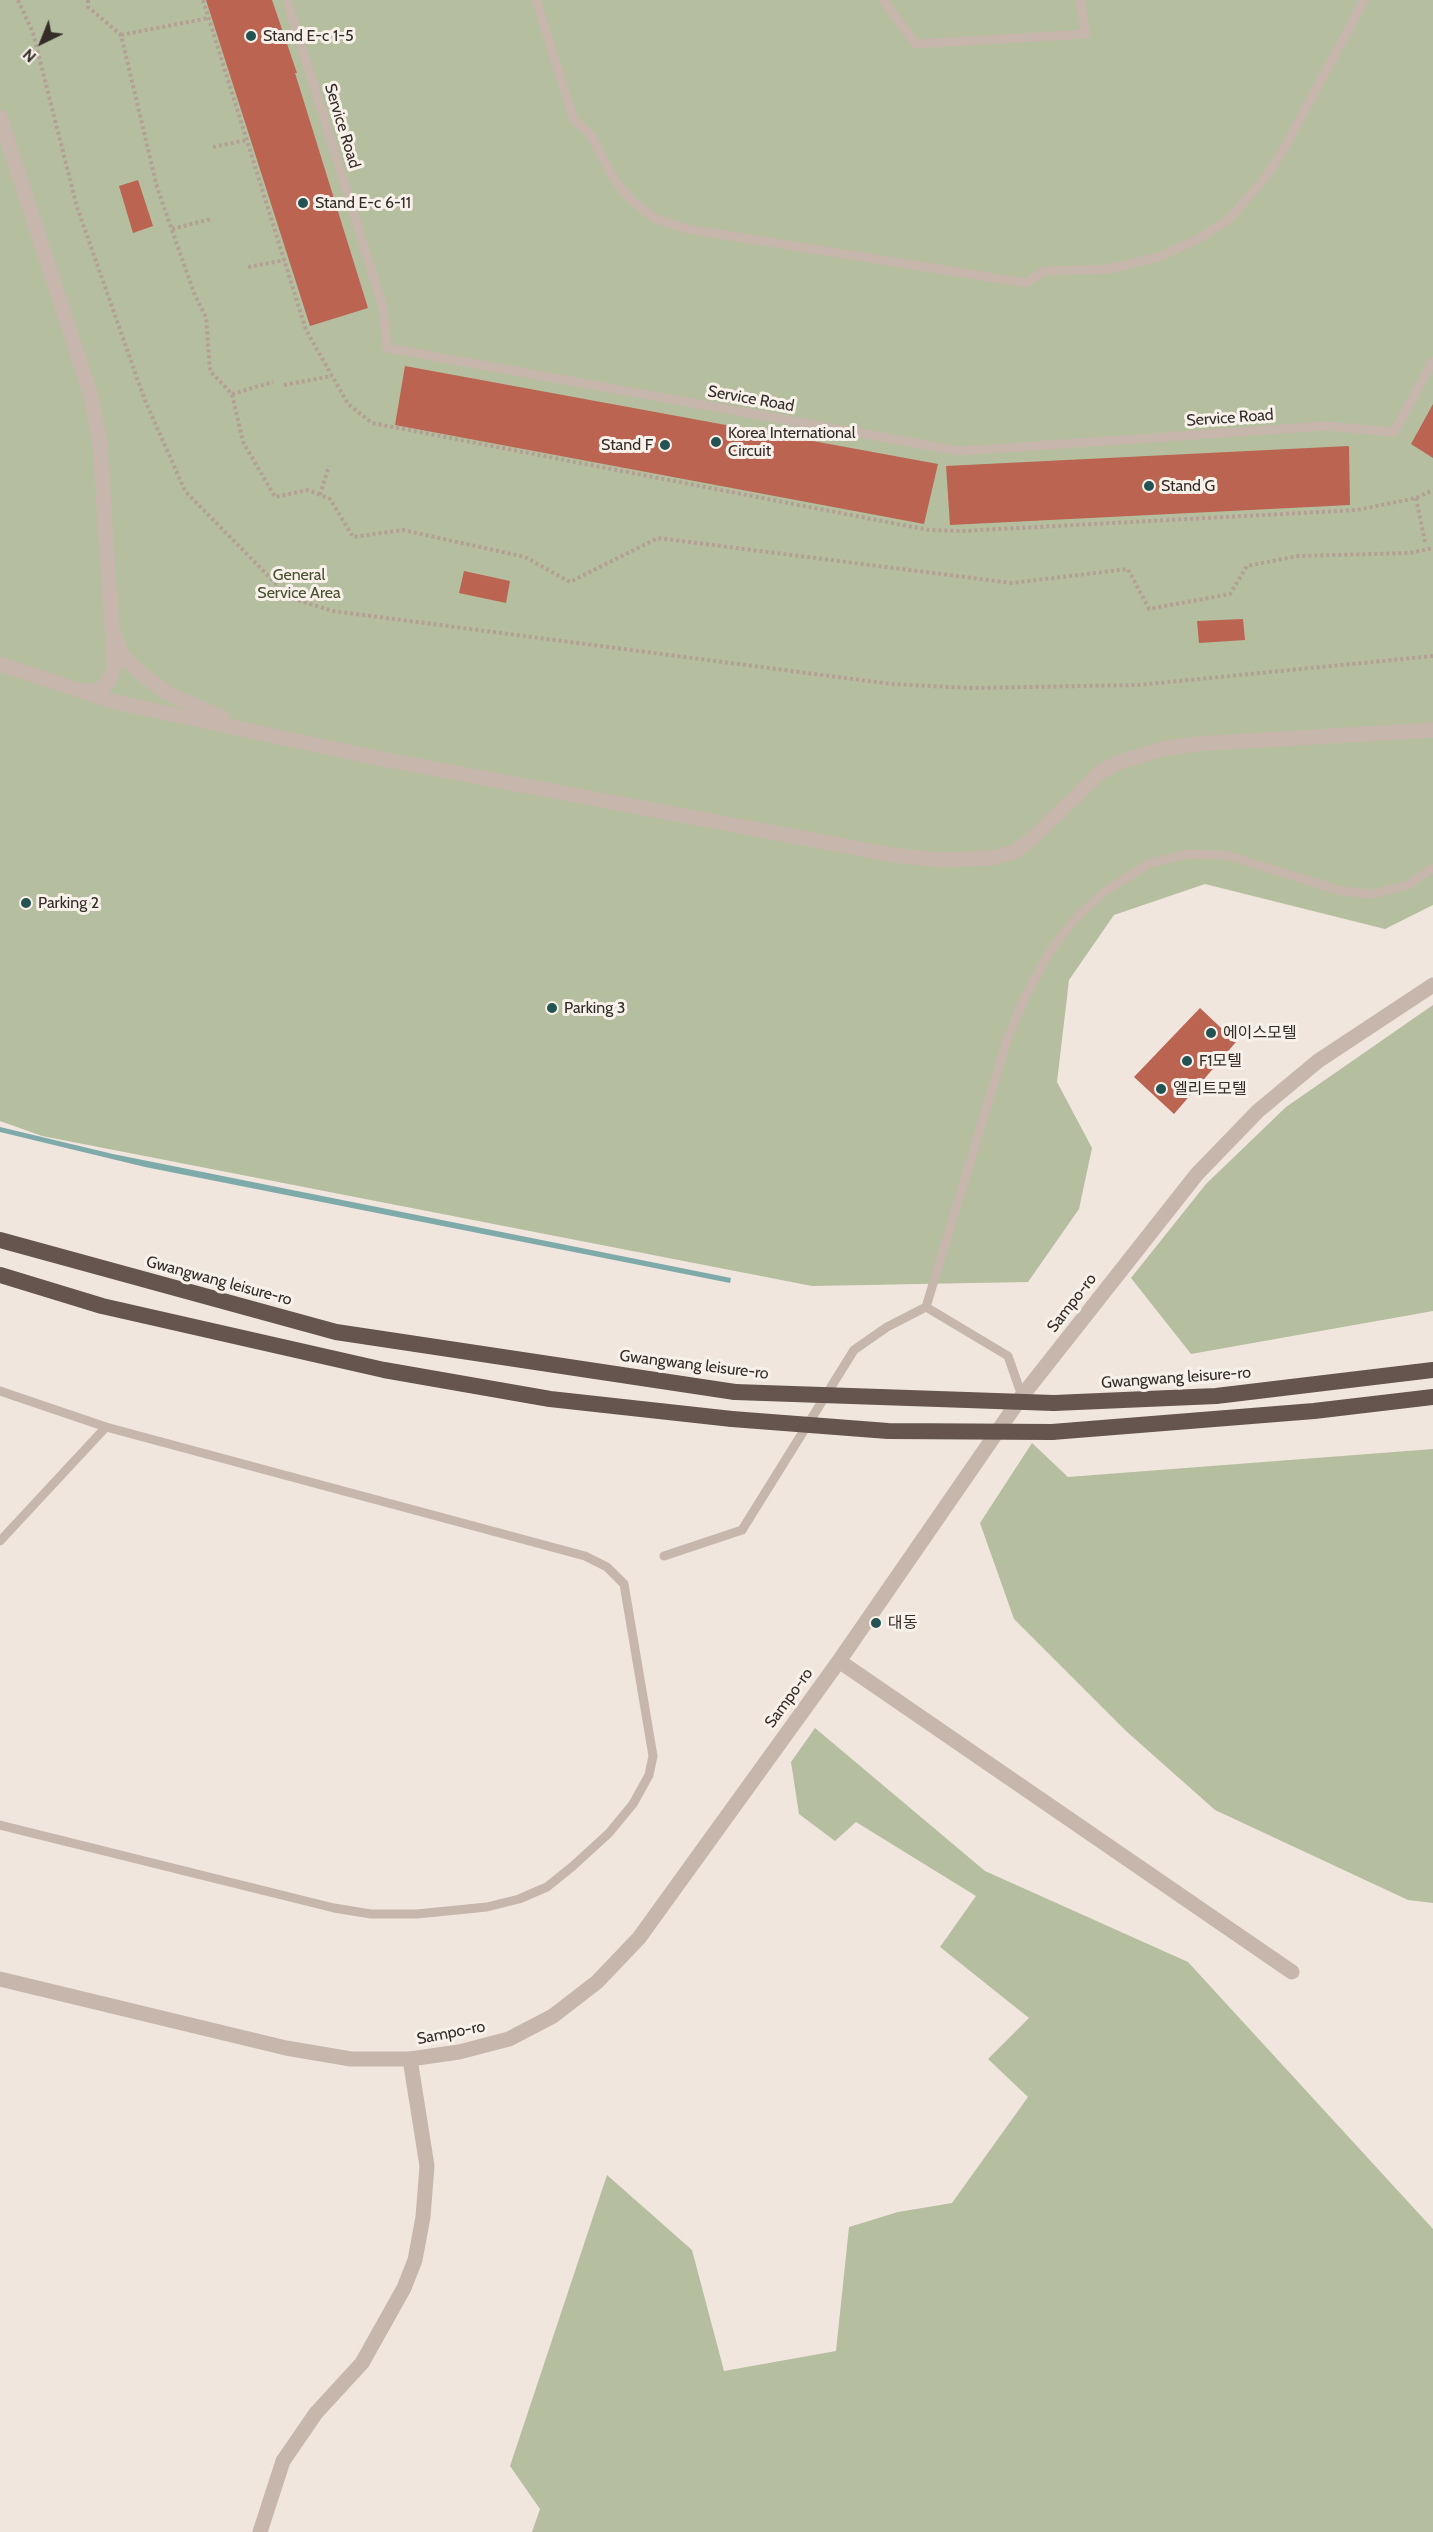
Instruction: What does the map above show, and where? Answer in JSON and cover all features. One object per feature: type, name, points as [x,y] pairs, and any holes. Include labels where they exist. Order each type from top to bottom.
[{"type":"highway","name":"Gwangwang leisure-ro","points":[[0,1240],[336,1332],[735,1392],[1054,1403],[1216,1396],[1433,1370]]},
{"type":"highway","points":[[0,1275],[102,1306],[384,1370],[550,1399],[732,1419],[888,1431],[1052,1432],[1314,1411],[1433,1397]]},
{"type":"street","points":[[0,117],[91,396],[100,444],[114,668],[108,682],[99,690],[82,691]]},
{"type":"street","points":[[112,629],[123,657],[167,693],[253,731]]},
{"type":"street","points":[[0,664],[115,702],[377,758],[893,855],[941,860],[992,858],[1014,852],[1032,839],[1099,773],[1117,763],[1162,749],[1194,744],[1433,730]]},
{"type":"street","name":"Sampo-ro","points":[[0,1978],[286,2048],[351,2059],[410,2059],[459,2052],[509,2039],[553,2016],[597,1982],[639,1938],[839,1660],[1022,1396],[1197,1174],[1258,1111],[1318,1061],[1433,985]]},
{"type":"street","points":[[839,1660],[1292,1972]]},
{"type":"street","points":[[260,2532],[283,2462],[316,2413],[362,2363],[404,2288],[415,2260],[423,2217],[427,2166],[410,2059]]},
{"type":"lane","name":"Service Road","points":[[287,0],[383,307],[387,348],[959,451],[1325,426],[1394,432],[1433,362]]},
{"type":"lane","points":[[536,0],[574,120],[591,135],[615,181],[630,199],[654,218],[687,229],[1026,282],[1044,271],[1108,269],[1159,257],[1198,239],[1229,219],[1251,197],[1275,163],[1364,0]]},
{"type":"lane","points":[[884,0],[916,44],[1086,34],[1080,0]]},
{"type":"lane","points":[[664,1556],[742,1530],[854,1350],[887,1327],[926,1307],[1007,1040],[1025,997],[1050,951],[1075,919],[1104,892],[1150,863],[1189,854],[1226,855],[1341,891],[1374,894],[1408,885],[1433,868]]},
{"type":"lane","points":[[926,1307],[1008,1356],[1022,1396]]},
{"type":"lane","points":[[0,1391],[106,1427],[585,1556],[607,1567],[624,1584],[652,1738],[653,1756],[649,1775],[633,1804],[609,1833],[573,1866],[547,1887],[519,1899],[487,1907],[417,1914],[371,1914],[334,1908],[0,1825]]},
{"type":"lane","points":[[0,1541],[106,1427]]},
{"type":"path","points":[[18,0],[33,33],[78,207],[144,398],[185,491],[290,598],[333,611],[902,685],[971,688],[1138,685],[1433,656]]},
{"type":"path","points":[[88,0],[88,7],[121,35],[157,187],[194,293],[206,317],[210,371],[232,394],[243,442],[275,497],[308,490],[330,499],[353,537],[403,530],[525,557],[570,582],[658,538],[1012,582],[1128,570],[1149,609],[1230,594],[1247,566],[1298,556],[1410,553],[1433,548]]},
{"type":"path","points":[[121,35],[209,18]]},
{"type":"path","points":[[213,147],[247,140]]},
{"type":"path","points":[[172,229],[211,219]]},
{"type":"path","points":[[248,267],[285,260]]},
{"type":"path","points":[[284,385],[333,376]]},
{"type":"path","points":[[232,394],[273,382]]},
{"type":"path","points":[[320,495],[329,466]]},
{"type":"path","points":[[1416,498],[1425,542]]},
{"type":"green space","name":"Korea International Circuit","points":[[0,0],[1433,0],[1433,905],[1385,929],[1205,884],[1114,915],[1069,980],[1057,1082],[1092,1148],[1079,1209],[1028,1282],[812,1286],[42,1136],[0,1121]]},
{"type":"green space","points":[[1433,1005],[1433,1311],[1191,1354],[1131,1278],[1206,1184],[1286,1107]]},
{"type":"green space","points":[[1032,1443],[1068,1477],[1433,1449],[1433,1903],[1408,1900],[1215,1810],[1126,1731],[1014,1619],[980,1523]]},
{"type":"green space","points":[[815,1728],[985,1871],[1188,1962],[1433,2229],[1433,2532],[532,2532],[540,2509],[510,2466],[607,2175],[692,2250],[724,2371],[836,2351],[849,2227],[898,2212],[952,2203],[1028,2097],[988,2059],[1029,2018],[940,1947],[976,1896],[856,1822],[835,1841],[799,1814],[791,1762]]},
{"type":"water","points":[[0,1127],[113,1154],[731,1278],[730,1283],[145,1167],[0,1132]]},
{"type":"building","name":"Stand E-c 6-11","points":[[206,0],[272,0],[297,73],[295,73],[368,308],[310,326]]},
{"type":"building","points":[[138,180],[153,226],[133,233],[119,186]]},
{"type":"building","name":"Stand F","points":[[405,366],[938,464],[924,524],[395,425]]},
{"type":"building","points":[[1433,404],[1433,458],[1411,444]]},
{"type":"building","name":"Stand G","points":[[1349,446],[1350,505],[950,525],[946,466]]},
{"type":"building","points":[[464,571],[510,581],[506,603],[459,593]]},
{"type":"building","points":[[1243,619],[1245,640],[1199,643],[1197,621]]},
{"type":"building","points":[[1200,1008],[1236,1042],[1174,1114],[1134,1077]]},
{"type":"place","name":"Stand E-c 1-5","points":[[251,36]]},
{"type":"place","name":"Stand E-c 6-11","points":[[303,203]]},
{"type":"place","name":"Korea International Circuit","points":[[716,442]]},
{"type":"place","name":"Stand F","points":[[665,445]]},
{"type":"place","name":"Stand G","points":[[1149,486]]},
{"type":"place","name":"Parking 2","points":[[26,903]]},
{"type":"place","name":"Parking 3","points":[[552,1008]]},
{"type":"place","name":"에이스모텔","points":[[1211,1033]]},
{"type":"place","name":"F1모텔","points":[[1187,1061]]},
{"type":"place","name":"엘리트모텔","points":[[1161,1089]]},
{"type":"place","name":"대동","points":[[876,1623]]},
{"type":"park label","name":"General Service Area","points":[[299,584]]}]
